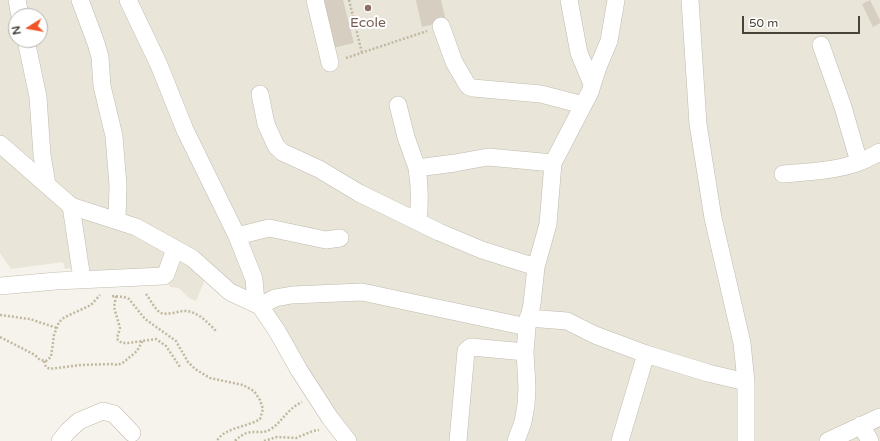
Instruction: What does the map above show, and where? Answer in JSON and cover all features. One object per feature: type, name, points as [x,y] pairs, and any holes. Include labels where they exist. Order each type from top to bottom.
[{"type":"street","points":[[80,0],[100,57],[102,86],[114,136],[118,185],[117,220]]},
{"type":"street","points":[[128,0],[159,65],[185,130],[237,236],[254,279],[258,304],[277,331],[299,370],[330,418],[348,441]]},
{"type":"street","points":[[315,0],[338,61]]},
{"type":"street","points":[[569,0],[579,53],[592,84]]},
{"type":"street","points":[[516,441],[523,422],[526,404],[527,387],[525,352],[527,322],[532,304],[536,267],[548,224],[553,163],[583,106],[609,41],[616,0]]},
{"type":"street","points":[[690,0],[698,124],[713,218],[742,343],[746,382],[746,441]]},
{"type":"street","points":[[441,26],[454,62],[468,86],[473,88],[541,94],[583,106]]},
{"type":"street","points":[[821,45],[843,107],[858,162]]},
{"type":"street","points":[[28,48],[38,97],[42,156],[47,184]]},
{"type":"street","points":[[260,94],[266,124],[276,146],[282,152],[319,169],[359,193],[418,220],[439,232],[482,250],[536,267]]},
{"type":"street","points":[[398,105],[406,137],[417,168],[420,194],[418,220]]},
{"type":"street","points":[[0,144],[71,206],[136,227],[175,250],[192,258],[230,292],[258,304],[275,298],[292,295],[362,292],[527,322],[567,321],[595,335],[646,354],[708,373],[746,382]]},
{"type":"street","points":[[783,174],[829,170],[858,162],[880,152]]},
{"type":"street","points":[[417,168],[488,157],[553,163]]},
{"type":"street","points":[[71,206],[82,279]]},
{"type":"street","points":[[237,236],[269,228],[326,240],[340,238]]},
{"type":"street","points":[[0,286],[82,279],[164,276],[175,250]]},
{"type":"street","points":[[458,441],[467,348],[470,347],[525,352]]},
{"type":"street","points":[[620,441],[646,354]]},
{"type":"street","points":[[60,441],[79,421],[103,411],[114,414],[132,433]]},
{"type":"street","points":[[828,441],[880,416]]},
{"type":"street","points":[[861,426],[870,441]]},
{"type":"path","points":[[349,0],[362,53]]},
{"type":"path","points":[[338,61],[441,26]]},
{"type":"path","points":[[141,291],[146,294],[157,309],[162,313],[170,314],[185,311],[195,314],[217,332]]},
{"type":"path","points":[[44,361],[51,357],[59,322],[65,317],[91,305],[100,295],[104,293]]},
{"type":"path","points":[[124,297],[129,294]]},
{"type":"path","points":[[110,295],[129,299],[145,319],[176,341],[188,362],[195,369],[210,378],[243,385],[254,391],[260,400],[263,409],[260,419],[221,435],[218,441]]},
{"type":"path","points":[[116,296],[114,307],[120,328],[117,338],[118,340],[122,343],[128,343],[156,339],[166,346],[180,367]]},
{"type":"path","points":[[0,315],[30,319],[57,328]]},
{"type":"path","points":[[0,337],[35,355],[40,360],[44,361],[46,367],[50,369],[81,365],[118,365],[137,351],[144,340]]},
{"type":"path","points":[[234,441],[248,431],[266,431],[272,428],[291,408],[315,395]]},
{"type":"path","points":[[264,441],[277,437],[296,438],[313,431],[320,430]]},
{"type":"shaded area","points":[[0,0],[880,0],[880,441],[349,441],[281,329],[208,273],[196,301],[189,298],[179,288],[170,287],[167,280],[103,279],[81,267],[65,269],[63,262],[11,269],[0,253]]},
{"type":"building","points":[[321,0],[343,0],[354,43],[333,48]]},
{"type":"building","points":[[416,0],[441,0],[446,21],[422,27]]},
{"type":"building","points":[[870,0],[880,20],[880,23],[873,27],[862,4]]},
{"type":"place","name":"Ecole","points":[[368,8]]}]
